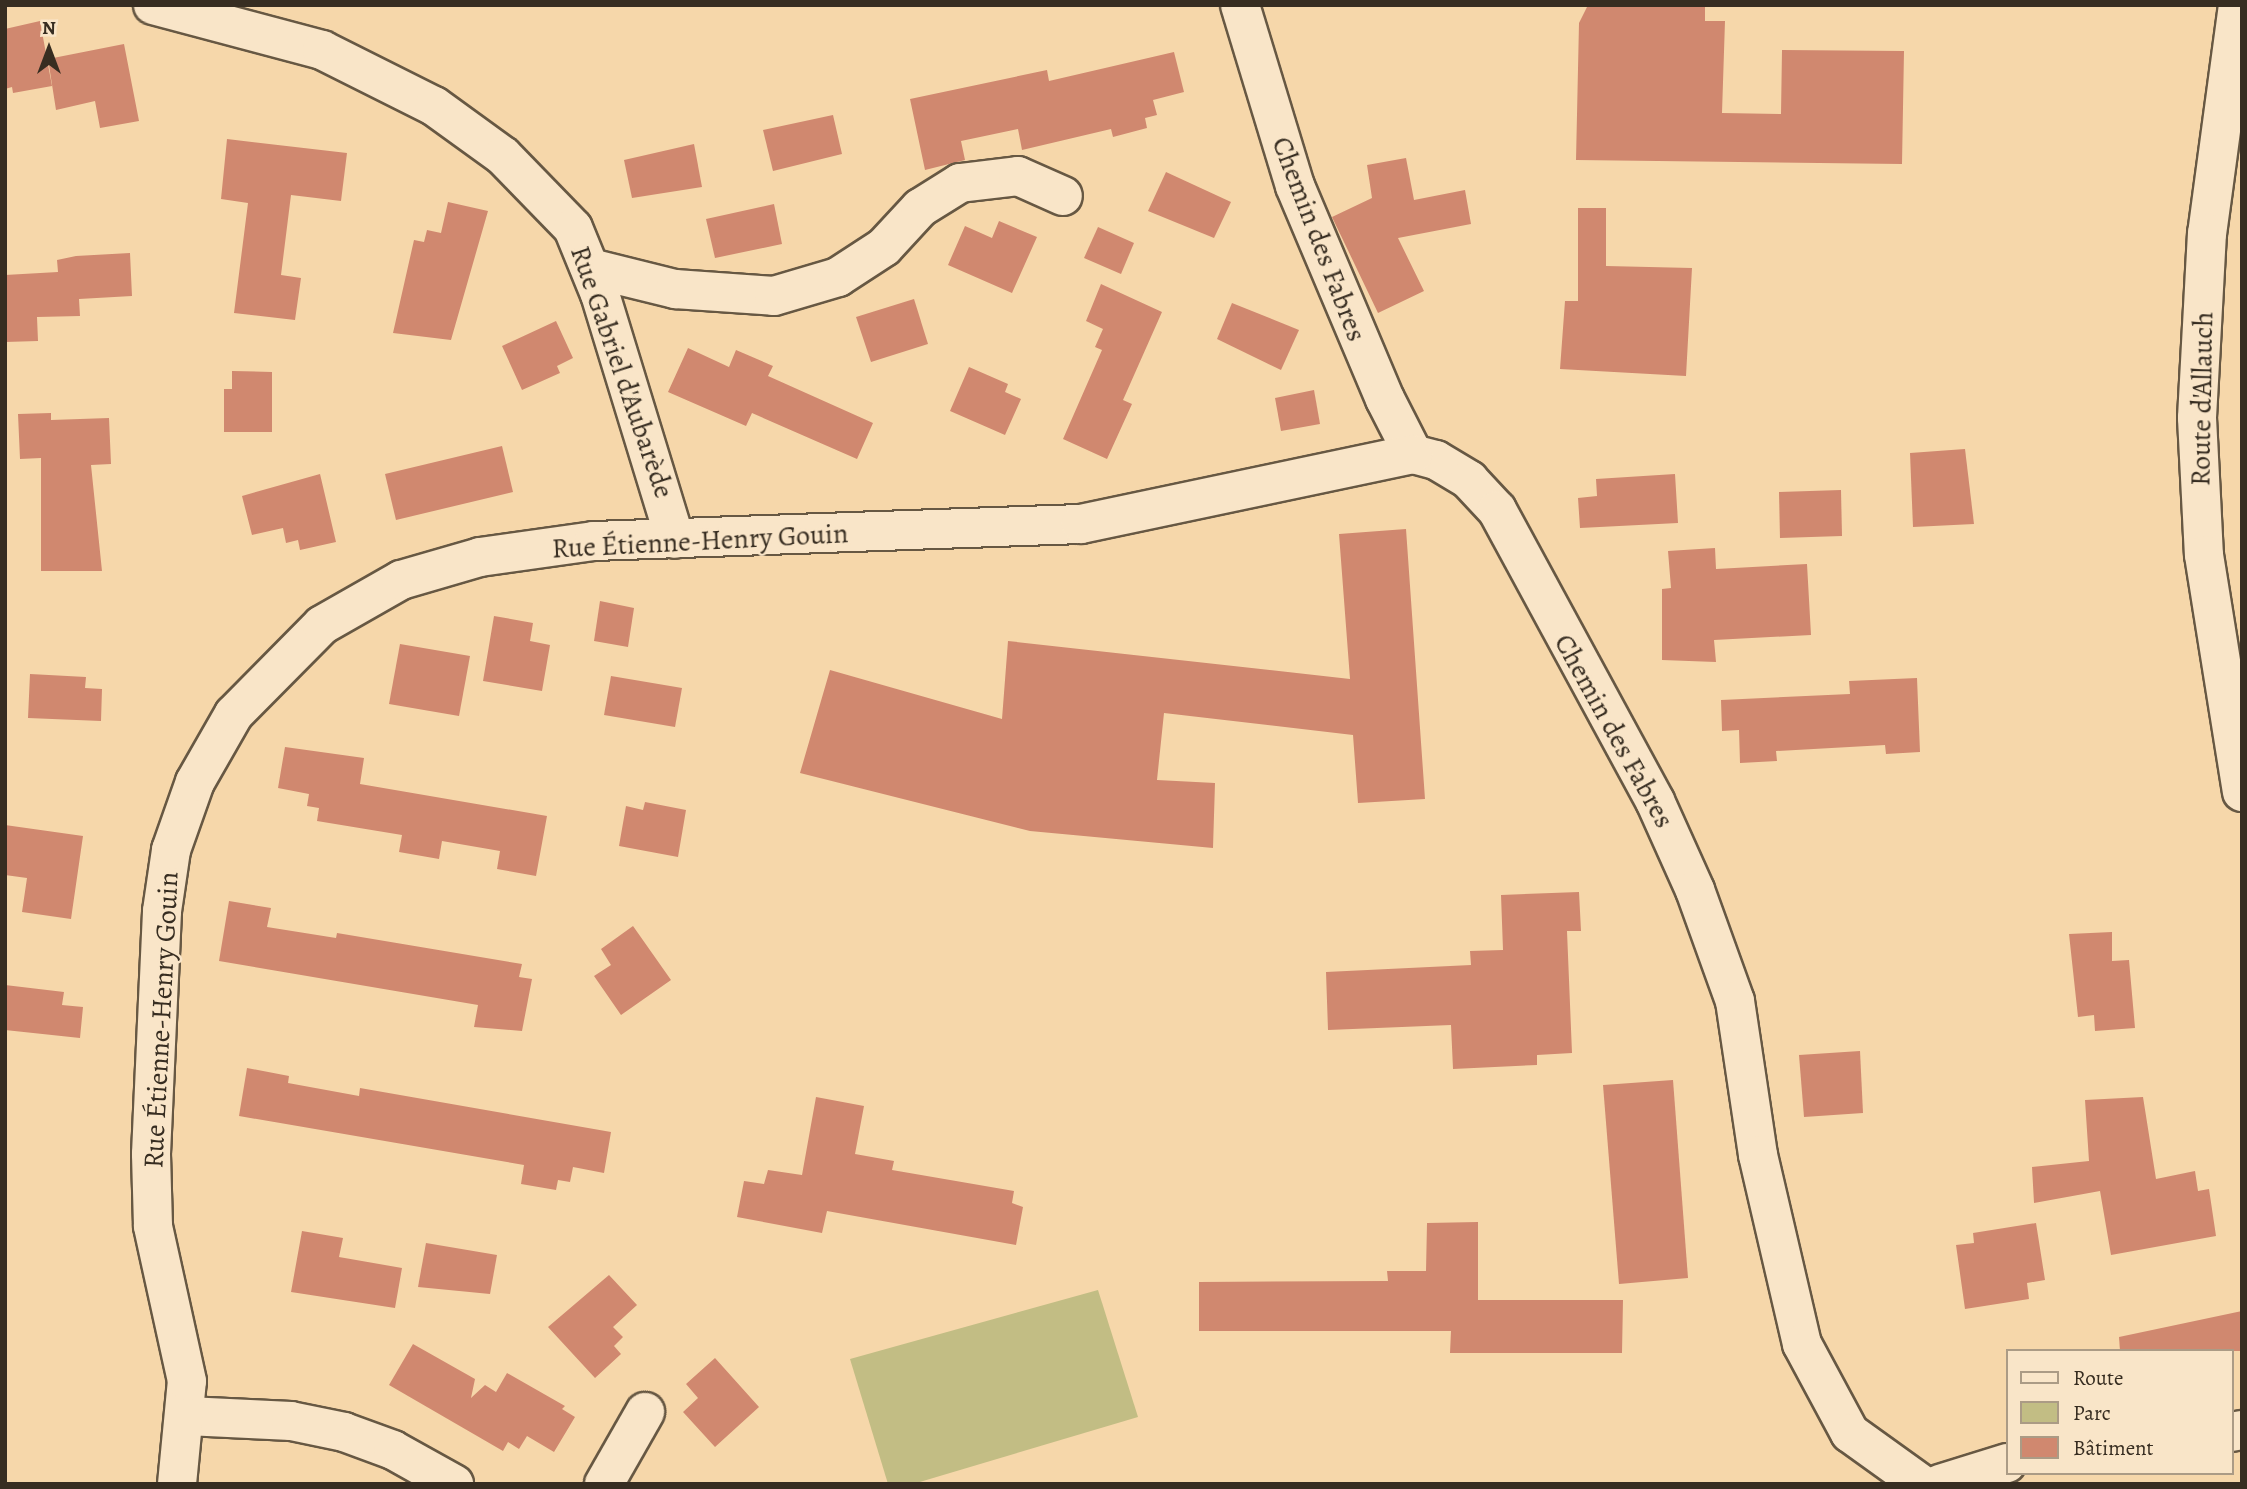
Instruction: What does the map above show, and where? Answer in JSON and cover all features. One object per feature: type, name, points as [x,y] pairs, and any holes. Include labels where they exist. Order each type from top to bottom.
[{"type":"street","name":"Rue Gabriel d'Aubarède","points":[[153,5],[322,50],[434,106],[503,156],[573,228],[590,268],[675,539]]},
{"type":"street","name":"Chemin des Fabres","points":[[1240,5],[1294,186],[1345,315],[1413,454],[1437,460],[1468,480],[1497,510],[1656,801],[1695,890],[1735,1001],[1758,1155],[1802,1344],[1850,1433],[1921,1484]]},
{"type":"street","name":"Route d'Allauch","points":[[2238,5],[2207,233],[2197,418],[2204,555],[2242,792]]},
{"type":"street","points":[[590,268],[675,289],[774,296],[838,276],[884,247],[920,208],[961,183],[1018,176],[1063,196]]},
{"type":"street","name":"Rue Étienne-Henry Gouin","points":[[177,1484],[187,1416],[187,1381],[153,1226],[151,1154],[162,911],[171,850],[195,782],[234,714],[281,663],[322,625],[401,580],[480,557],[594,541],[1081,524],[1413,454]]},
{"type":"street","points":[[604,1484],[645,1412]]},
{"type":"street","points":[[187,1416],[290,1421],[344,1432],[393,1450],[454,1484]]},
{"type":"street","points":[[1940,1484],[2006,1463]]},
{"type":"green space","points":[[1098,1290],[1138,1417],[913,1484],[888,1484],[850,1359]]},
{"type":"building","points":[[1588,5],[1705,5],[1705,21],[1725,21],[1722,113],[1781,114],[1782,50],[1904,51],[1902,164],[1576,160],[1579,23]]},
{"type":"building","points":[[40,21],[52,86],[13,93],[12,87],[5,89],[5,29]]},
{"type":"building","points":[[124,44],[139,121],[100,128],[95,101],[56,110],[48,59]]},
{"type":"building","points":[[1174,52],[1184,92],[1153,100],[1157,115],[1145,118],[1147,128],[1113,137],[1111,129],[1022,150],[1018,129],[961,141],[965,160],[925,170],[910,99],[1047,70],[1049,81]]},
{"type":"building","points":[[833,115],[842,154],[773,171],[763,130]]},
{"type":"building","points":[[227,139],[347,153],[341,201],[291,195],[281,275],[301,278],[295,320],[234,313],[248,203],[221,199]]},
{"type":"building","points":[[694,144],[702,187],[632,198],[624,160]]},
{"type":"building","points":[[1406,158],[1414,200],[1465,190],[1471,224],[1398,238],[1424,291],[1378,313],[1332,217],[1372,198],[1367,165]]},
{"type":"building","points":[[1166,172],[1231,202],[1214,238],[1148,211]]},
{"type":"building","points":[[448,202],[488,211],[451,340],[393,333],[414,240],[424,242],[427,230],[441,233]]},
{"type":"building","points":[[774,204],[782,244],[715,258],[706,219]]},
{"type":"building","points":[[1578,208],[1606,208],[1606,266],[1692,268],[1686,376],[1560,369],[1565,301],[1578,301]]},
{"type":"building","points":[[999,221],[1037,237],[1012,293],[948,265],[965,226],[992,238]]},
{"type":"building","points":[[1098,227],[1134,243],[1121,274],[1084,258]]},
{"type":"building","points":[[130,253],[132,296],[79,299],[80,316],[37,317],[38,341],[5,342],[5,275],[58,272],[57,260],[76,256]]},
{"type":"building","points":[[1101,284],[1162,312],[1123,400],[1132,404],[1107,459],[1063,439],[1102,350],[1095,347],[1103,329],[1086,321]]},
{"type":"building","points":[[914,299],[928,344],[871,362],[856,317]]},
{"type":"building","points":[[1232,303],[1299,330],[1281,370],[1217,339]]},
{"type":"building","points":[[556,321],[573,358],[557,366],[560,373],[522,390],[502,346]]},
{"type":"building","points":[[688,348],[729,367],[736,350],[773,366],[768,376],[873,423],[857,459],[752,413],[746,426],[668,392]]},
{"type":"building","points":[[969,367],[1008,384],[1005,392],[1021,399],[1005,435],[950,411]]},
{"type":"building","points":[[232,371],[272,372],[272,432],[224,432],[224,389],[232,389]]},
{"type":"building","points":[[1314,390],[1320,424],[1281,431],[1275,398]]},
{"type":"building","points":[[51,413],[51,420],[109,418],[111,464],[91,465],[102,571],[41,571],[41,458],[20,459],[18,414]]},
{"type":"building","points":[[502,446],[513,492],[396,520],[385,474]]},
{"type":"building","points":[[1965,449],[1974,524],[1913,527],[1910,453]]},
{"type":"building","points":[[320,474],[336,542],[300,550],[298,540],[286,543],[283,528],[252,535],[242,496]]},
{"type":"building","points":[[1675,474],[1678,523],[1580,528],[1578,498],[1597,496],[1596,479]]},
{"type":"building","points":[[1841,490],[1842,536],[1780,538],[1779,492]]},
{"type":"building","points":[[1406,529],[1425,799],[1358,803],[1353,735],[1164,713],[1157,780],[1215,783],[1213,848],[1030,831],[800,773],[830,670],[1002,719],[1008,641],[1350,679],[1339,534]]},
{"type":"building","points":[[1715,548],[1716,569],[1807,564],[1811,635],[1714,640],[1716,662],[1662,660],[1662,589],[1671,588],[1668,551]]},
{"type":"building","points":[[600,601],[634,608],[628,647],[594,641]]},
{"type":"building","points":[[494,616],[533,623],[530,641],[550,645],[542,691],[483,681]]},
{"type":"building","points":[[400,644],[470,656],[459,716],[389,704]]},
{"type":"building","points":[[30,674],[86,677],[85,688],[102,689],[101,721],[28,718]]},
{"type":"building","points":[[611,676],[682,688],[675,727],[604,715]]},
{"type":"building","points":[[1917,678],[1920,752],[1886,754],[1885,745],[1776,751],[1777,761],[1740,763],[1739,730],[1722,731],[1721,700],[1850,694],[1849,681]]},
{"type":"building","points":[[285,747],[364,758],[360,784],[547,816],[536,876],[497,869],[500,851],[442,841],[439,859],[399,852],[402,835],[317,821],[319,808],[307,806],[309,794],[278,788]]},
{"type":"building","points":[[645,802],[686,810],[678,857],[619,846],[626,806],[643,810]]},
{"type":"building","points":[[5,825],[83,836],[71,919],[22,912],[27,878],[5,875]]},
{"type":"building","points":[[1579,892],[1581,931],[1567,931],[1572,1053],[1537,1055],[1537,1065],[1453,1069],[1451,1025],[1328,1030],[1326,972],[1471,965],[1470,951],[1503,950],[1501,895]]},
{"type":"building","points":[[229,901],[271,908],[267,927],[336,938],[337,933],[522,964],[519,977],[532,979],[522,1031],[474,1027],[478,1005],[219,961]]},
{"type":"building","points":[[633,926],[671,980],[621,1015],[594,976],[611,965],[601,949]]},
{"type":"building","points":[[2112,932],[2112,961],[2129,960],[2135,1028],[2095,1031],[2094,1015],[2078,1017],[2069,934]]},
{"type":"building","points":[[5,985],[64,992],[62,1005],[83,1007],[80,1038],[5,1030]]},
{"type":"building","points":[[1860,1051],[1863,1113],[1804,1117],[1799,1055]]},
{"type":"building","points":[[247,1068],[289,1076],[288,1083],[359,1096],[360,1088],[611,1132],[604,1173],[573,1167],[570,1182],[558,1180],[556,1190],[521,1184],[524,1165],[239,1116]]},
{"type":"building","points":[[1673,1080],[1688,1278],[1619,1284],[1603,1085]]},
{"type":"building","points":[[816,1097],[864,1106],[855,1154],[894,1161],[892,1170],[1014,1191],[1012,1203],[1023,1207],[1016,1245],[827,1211],[822,1233],[737,1217],[744,1181],[764,1184],[768,1170],[802,1175]]},
{"type":"building","points":[[2143,1097],[2156,1179],[2195,1171],[2198,1191],[2209,1189],[2216,1236],[2111,1255],[2100,1191],[2034,1203],[2032,1167],[2089,1161],[2085,1100]]},
{"type":"building","points":[[1478,1222],[1478,1300],[1623,1300],[1622,1353],[1450,1353],[1451,1331],[1199,1331],[1199,1282],[1388,1281],[1387,1271],[1426,1271],[1427,1223]]},
{"type":"building","points":[[2036,1223],[2045,1280],[2027,1283],[2029,1299],[1965,1309],[1956,1245],[1974,1243],[1973,1233]]},
{"type":"building","points":[[302,1231],[343,1238],[339,1257],[402,1268],[395,1308],[291,1292]]},
{"type":"building","points":[[426,1243],[497,1255],[490,1294],[418,1287]]},
{"type":"building","points":[[609,1275],[637,1305],[613,1327],[623,1337],[614,1346],[621,1354],[595,1378],[548,1327]]},
{"type":"building","points":[[2242,1311],[2242,1351],[2120,1349],[2119,1337]]},
{"type":"building","points":[[413,1344],[475,1379],[471,1398],[485,1385],[496,1392],[507,1373],[565,1406],[562,1409],[575,1417],[554,1452],[527,1436],[519,1449],[508,1442],[503,1451],[389,1385]]},
{"type":"building","points":[[715,1358],[759,1407],[715,1447],[683,1412],[698,1398],[686,1384]]}]
